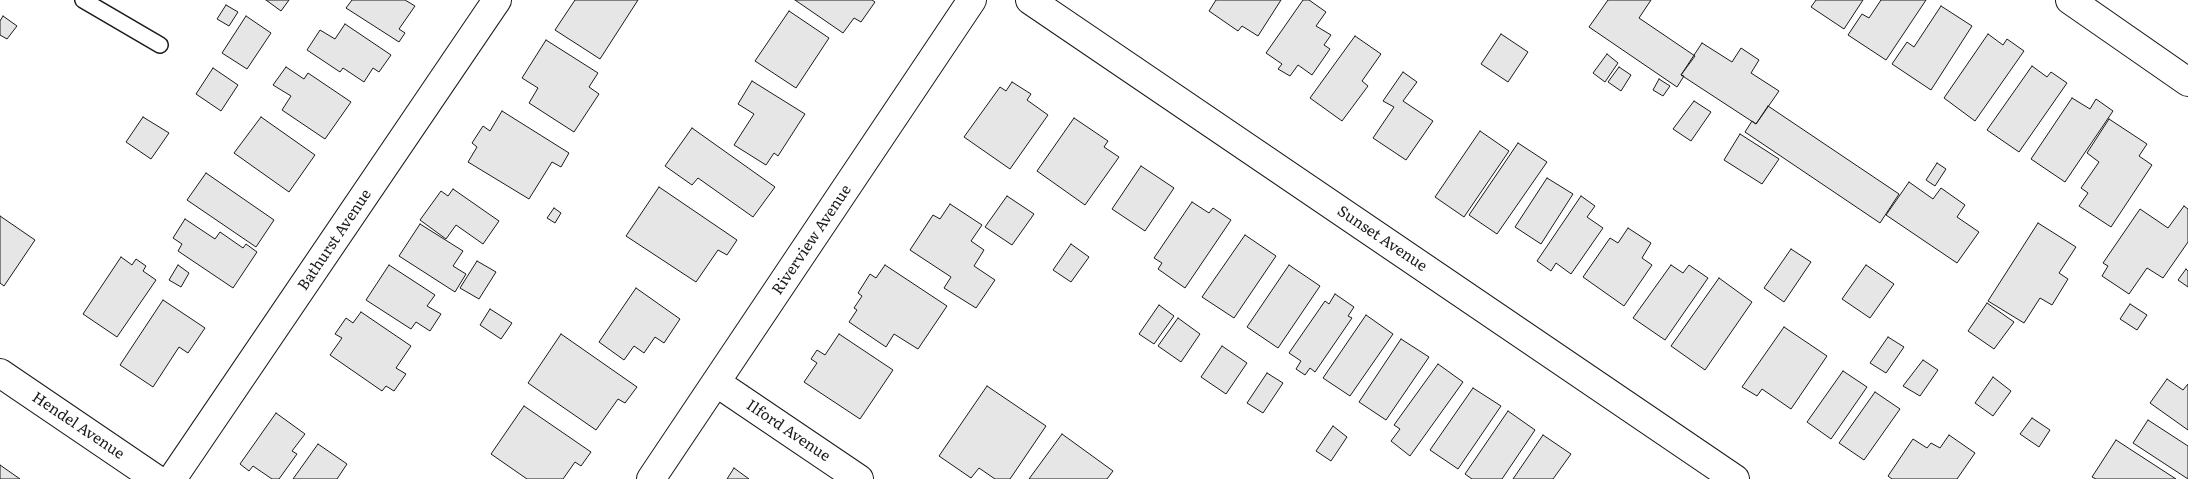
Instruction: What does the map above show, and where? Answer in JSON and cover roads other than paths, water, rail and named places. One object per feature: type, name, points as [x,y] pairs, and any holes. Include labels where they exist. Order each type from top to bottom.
[{"type":"street","name":"Bathurst Avenue","points":[[172,479],[497,0]]},
{"type":"street","name":"Riverview Avenue","points":[[651,479],[972,0]]},
{"type":"street","name":"Sunset Avenue","points":[[1030,0],[1735,479]]},
{"type":"street","points":[[2070,0],[2188,82]]},
{"type":"street","name":"Hendel Avenue","points":[[0,373],[156,479]]},
{"type":"street","name":"Ilford Avenue","points":[[717,383],[859,479]]},
{"type":"lane","points":[[83,0],[160,45]]}]
